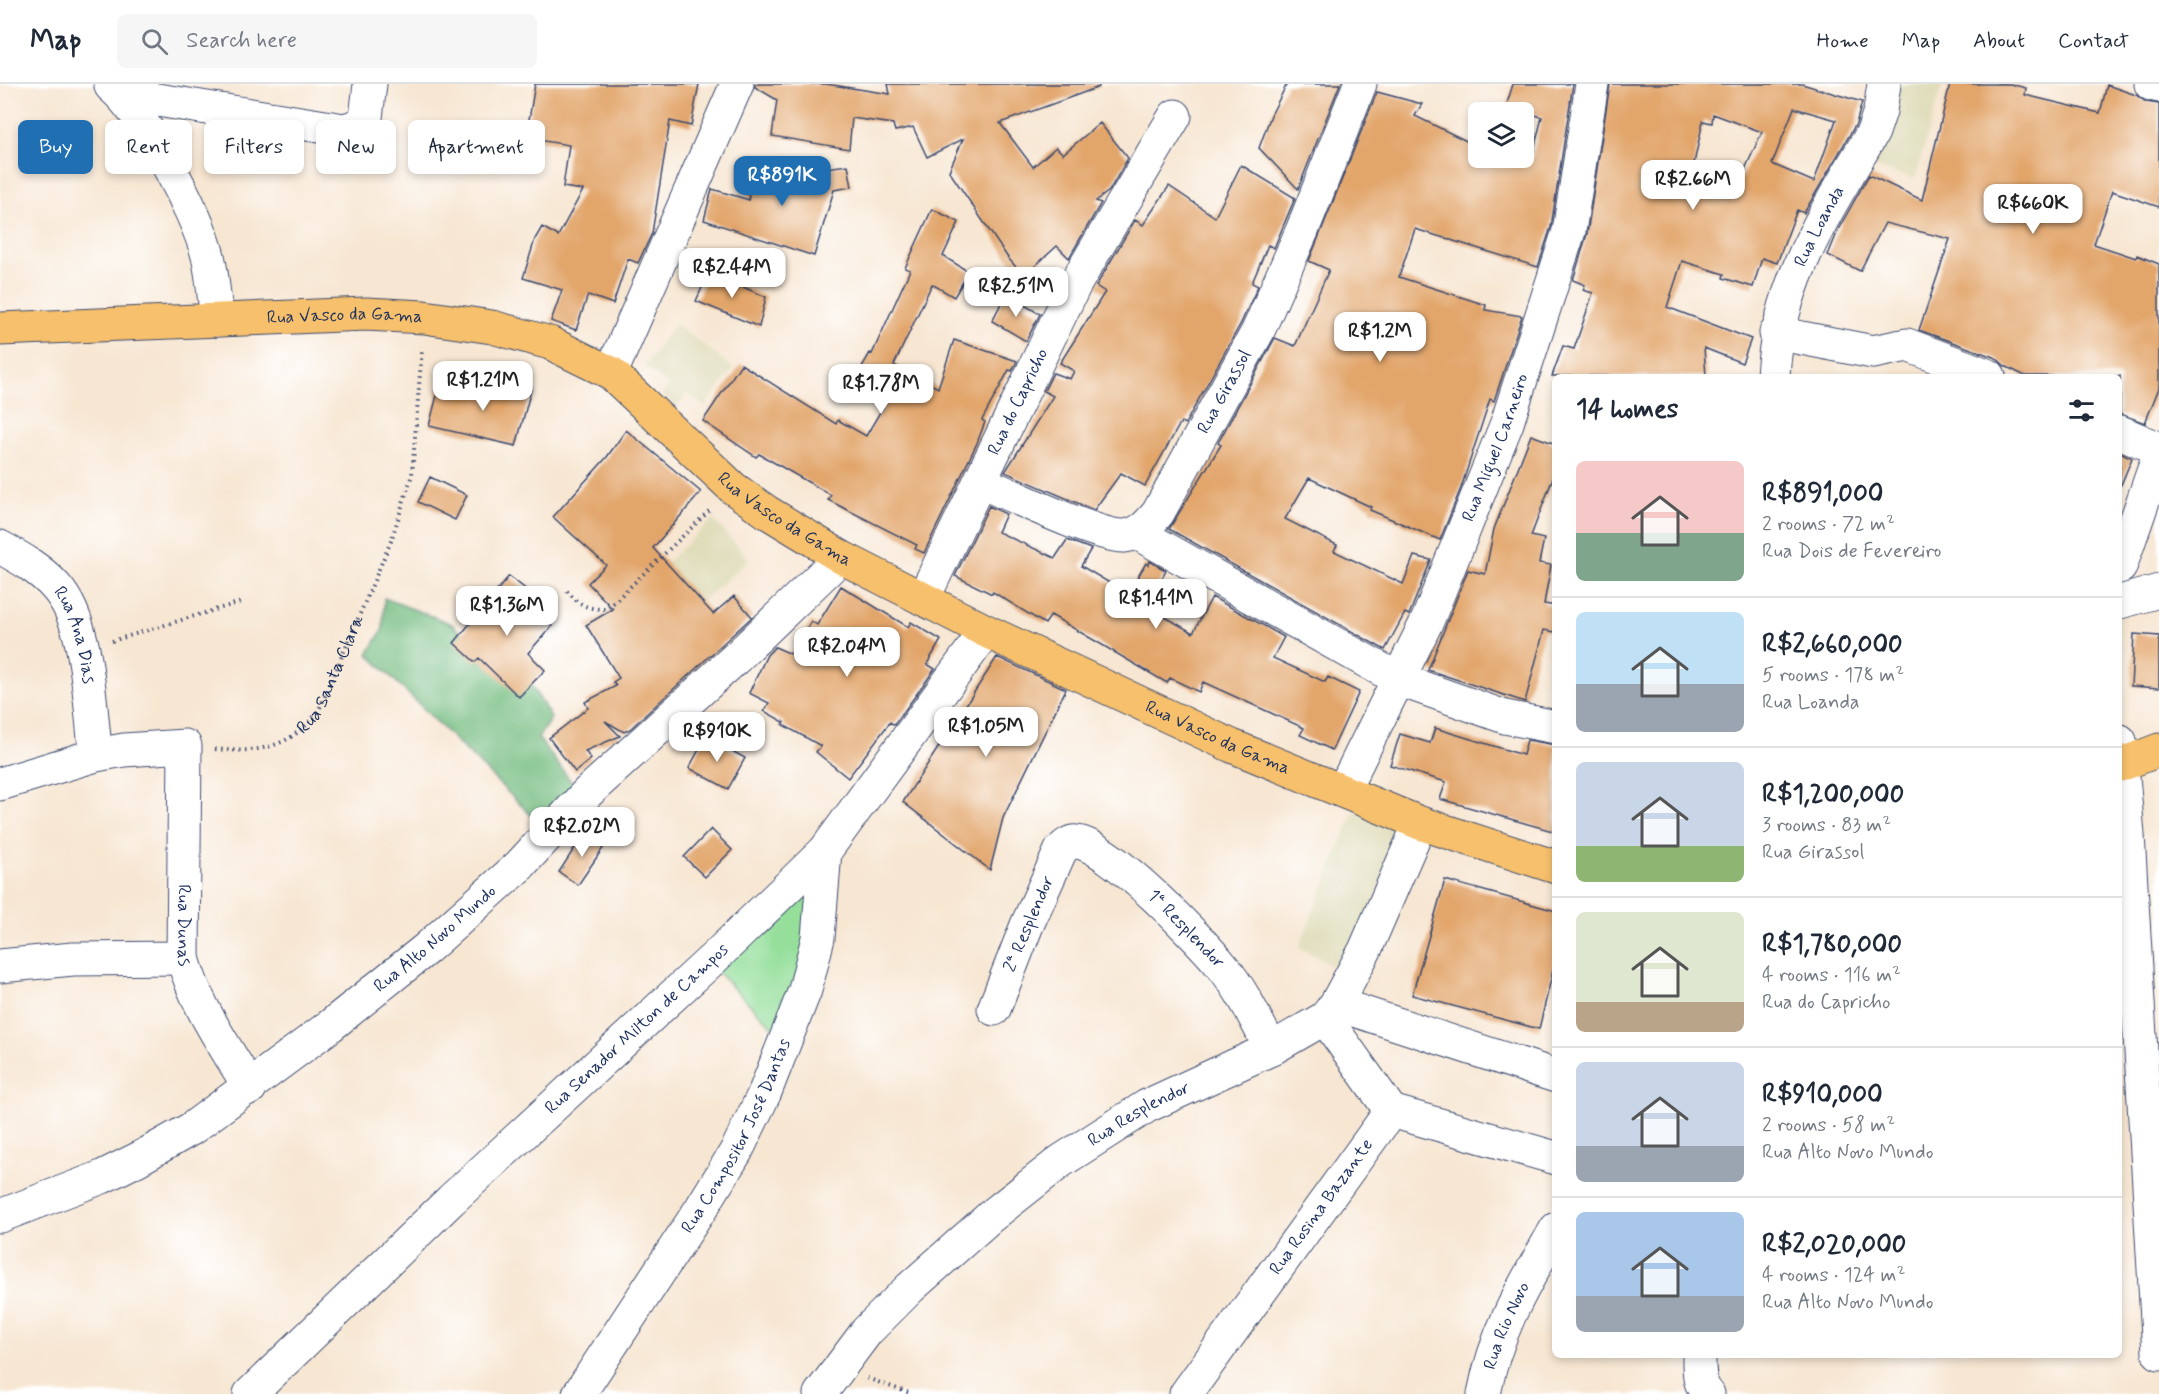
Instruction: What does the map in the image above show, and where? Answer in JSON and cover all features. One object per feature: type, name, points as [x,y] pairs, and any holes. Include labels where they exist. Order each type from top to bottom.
[{"type":"main road","name":"Rua Vasco da Gama","points":[[0,329],[366,314],[424,317],[492,327],[550,344],[611,373],[733,488],[767,512],[841,557],[986,631],[1232,746],[1420,823],[1552,866]]},
{"type":"main road","points":[[2122,756],[2159,750]]},
{"type":"street","points":[[114,89],[344,130],[355,127],[366,118],[370,84]]},
{"type":"street","points":[[611,373],[737,84]]},
{"type":"street","name":"Rua Girassol","points":[[1137,533],[1147,526],[1158,513],[1258,331],[1302,231],[1360,84]]},
{"type":"street","name":"Rua Miguel Carneiro","points":[[1343,791],[1428,620],[1504,433],[1558,272],[1569,231],[1592,84]]},
{"type":"street","name":"Rua Loanda","points":[[1773,374],[1776,333],[1795,273],[1873,132],[1880,111],[1884,84]]},
{"type":"street","points":[[2151,84],[2159,86]]},
{"type":"street","points":[[114,89],[148,134],[198,227],[208,257],[217,320]]},
{"type":"street","name":"Rua do Capricho","points":[[923,598],[1075,284],[1175,116]]},
{"type":"street","points":[[1776,333],[1873,352],[1907,345],[1984,374]]},
{"type":"street","points":[[2122,433],[2159,449]]},
{"type":"street","points":[[2122,561],[2159,455]]},
{"type":"street","points":[[981,482],[1110,535],[1137,533],[1400,680],[1505,717],[1552,726]]},
{"type":"street","name":"Rua Ana Dias","points":[[0,546],[35,567],[56,587],[71,609],[82,650],[96,755]]},
{"type":"street","name":"Rua Alto Novo Mundo","points":[[0,1216],[138,1160],[191,1129],[250,1088],[426,949],[519,866],[588,792],[737,657],[841,557]]},
{"type":"street","points":[[2122,601],[2159,591]]},
{"type":"street","name":"Rua Senador Milton de Campos","points":[[250,1394],[434,1216],[716,956],[825,851],[986,631]]},
{"type":"street","points":[[0,784],[96,755],[124,750],[185,746]]},
{"type":"street","name":"Rua Dunas","points":[[185,746],[183,958],[190,985],[250,1088]]},
{"type":"street","points":[[2122,776],[2141,1163],[2159,1353]]},
{"type":"street","points":[[1330,1011],[1365,950],[1420,823]]},
{"type":"street","name":"2ª Resplendor","points":[[994,1009],[1036,904],[1061,850],[1069,843]]},
{"type":"street","name":"1ª Resplendor","points":[[1069,843],[1085,845],[1152,891],[1222,966],[1243,996],[1271,1049]]},
{"type":"street","name":"Rua Compositor José Dantas","points":[[579,1394],[702,1207],[737,1150],[765,1092],[805,990],[818,938],[825,851]]},
{"type":"street","points":[[0,966],[73,959],[183,958]]},
{"type":"street","points":[[1330,1011],[1552,1075]]},
{"type":"street","points":[[1330,1011],[1390,1111],[1552,1157]]},
{"type":"street","name":"Rua Resplendor","points":[[820,1394],[867,1331],[910,1288],[990,1216],[1061,1161],[1147,1106],[1271,1049],[1330,1011]]},
{"type":"street","name":"Rua Rosina Bazante","points":[[1186,1394],[1390,1111]]},
{"type":"street","name":"Rua Rio Novo","points":[[1484,1394],[1490,1365],[1505,1320],[1552,1236]]},
{"type":"street","points":[[1699,1358],[1699,1372],[1704,1389],[1708,1394]]},
{"type":"path","name":"Rua Santa Clara","points":[[185,746],[255,751],[274,748],[298,733],[319,710],[391,542],[412,475],[424,317]]},
{"type":"path","points":[[567,591],[579,605],[590,609],[607,609],[733,488]]},
{"type":"path","points":[[82,650],[241,602]]},
{"type":"path","points":[[838,1367],[912,1394]]},
{"type":"shaded area","points":[[1894,84],[1942,84],[1915,179],[1872,166]]},
{"type":"shaded area","points":[[675,324],[734,368],[705,407],[687,393],[677,407],[662,395],[669,385],[644,366]]},
{"type":"shaded area","points":[[713,519],[749,559],[701,602],[666,563]]},
{"type":"shaded area","points":[[1358,801],[1412,825],[1341,970],[1299,947]]},
{"type":"green space","points":[[384,598],[452,624],[497,671],[519,664],[551,718],[538,738],[583,797],[541,825],[368,654],[383,629]]},
{"type":"green space","points":[[817,859],[818,938],[778,1032],[708,963]]},
{"type":"building","points":[[535,84],[699,84],[691,126],[670,121],[652,233],[638,263],[628,259],[613,304],[588,295],[576,330],[551,321],[562,290],[523,278],[535,239],[542,227],[558,236],[583,190],[563,187],[569,145],[545,141],[545,120],[529,120]]},
{"type":"building","points":[[755,84],[826,84],[890,94],[888,84],[1098,84],[1099,87],[1000,123],[1033,167],[1056,147],[1063,154],[1100,123],[1128,158],[1109,191],[1096,201],[1101,203],[1069,258],[1057,246],[1024,276],[1008,258],[949,171],[963,139],[927,157],[913,127],[895,131],[893,124],[852,118],[849,149],[772,136],[777,100],[755,87]]},
{"type":"building","points":[[1287,84],[1340,84],[1298,189],[1259,148],[1271,115]]},
{"type":"building","points":[[1513,84],[1573,84],[1551,227],[1538,267],[1415,229],[1399,277],[1486,305],[1485,310],[1522,316],[1494,401],[1490,399],[1461,488],[1440,540],[1370,510],[1371,507],[1309,478],[1285,519],[1337,545],[1334,551],[1403,584],[1414,556],[1431,560],[1409,615],[1405,613],[1385,650],[1169,529],[1221,445],[1218,443],[1275,338],[1295,346],[1329,270],[1309,261],[1377,92],[1422,104],[1415,116],[1468,142],[1468,168],[1534,168],[1534,150],[1542,117],[1534,115],[1534,102],[1508,102]]},
{"type":"building","points":[[1610,84],[1802,84],[1862,102],[1856,124],[1804,213],[1797,210],[1777,263],[1762,258],[1753,287],[1723,278],[1724,274],[1682,261],[1667,307],[1751,339],[1742,363],[1704,348],[1706,374],[1553,374],[1563,346],[1574,349],[1593,293],[1583,290],[1585,285],[1573,280],[1587,234]],"holes":[[[1794,108],[1836,120],[1814,182],[1772,164]],[[1713,114],[1762,132],[1736,189],[1692,173],[1703,121],[1712,123]]]},
{"type":"building","points":[[1950,84],[2010,84],[2026,88],[2025,95],[2100,113],[2107,85],[2136,95],[2146,102],[2159,104],[2159,207],[2112,191],[2094,244],[2136,258],[2137,255],[2159,264],[2159,388],[2145,423],[2122,415],[2122,374],[2021,374],[2005,366],[1996,358],[1919,330],[1950,239],[1885,223],[1860,271],[1828,255],[1839,228],[1869,175],[1922,200]]},
{"type":"building","points":[[848,165],[852,187],[834,190],[814,256],[704,220],[712,189],[749,200],[747,178]]},
{"type":"building","points":[[1241,165],[1295,198],[1274,248],[1268,245],[1252,283],[1258,286],[1241,323],[1185,424],[1181,422],[1145,486],[1121,473],[1094,510],[1005,472],[1053,396],[1044,391],[1053,373],[1070,379],[1074,371],[1060,363],[1105,292],[1096,286],[1135,220],[1143,225],[1169,186],[1215,217]]},
{"type":"building","points":[[932,209],[959,222],[943,256],[969,272],[954,297],[932,284],[894,365],[938,388],[954,340],[1017,361],[1012,371],[1009,370],[982,420],[985,422],[977,443],[924,553],[915,549],[917,545],[828,500],[831,495],[759,454],[756,457],[703,421],[741,364],[836,424],[838,420],[866,436],[893,390],[859,372],[870,353],[872,354],[910,270],[905,268]]},
{"type":"building","points":[[709,272],[766,297],[759,327],[696,301]]},
{"type":"building","points":[[1006,294],[1040,314],[1026,341],[992,321]]},
{"type":"building","points":[[497,377],[532,386],[516,446],[429,426],[440,384],[492,399]]},
{"type":"building","points":[[626,430],[701,492],[653,548],[713,614],[734,596],[752,617],[630,729],[624,732],[605,721],[620,736],[585,751],[591,759],[575,772],[549,738],[588,708],[585,702],[616,686],[613,682],[619,678],[586,625],[613,609],[588,583],[606,565],[553,517],[607,457]]},
{"type":"building","points":[[1531,435],[1552,443],[1552,481],[1531,536],[1544,539],[1539,563],[1551,565],[1544,604],[1552,605],[1552,631],[1544,630],[1525,702],[1428,670],[1468,570],[1485,574],[1494,529]]},
{"type":"building","points":[[2122,453],[2132,458],[2122,483]]},
{"type":"building","points":[[430,477],[467,495],[455,520],[418,502]]},
{"type":"building","points":[[989,506],[1006,514],[998,532],[1055,558],[1067,540],[1091,549],[1081,566],[1128,594],[1146,563],[1148,565],[1150,561],[1166,571],[1146,606],[1193,633],[1212,597],[1284,637],[1273,658],[1325,682],[1328,677],[1359,692],[1332,750],[1300,735],[1304,728],[1203,682],[1199,692],[1170,678],[1167,683],[1051,615],[1045,624],[993,592],[992,594],[955,576]]},
{"type":"building","points":[[509,576],[533,595],[526,604],[552,626],[528,653],[545,670],[519,697],[479,658],[475,662],[454,643]]},
{"type":"building","points":[[841,586],[908,627],[911,622],[941,640],[927,664],[935,669],[894,725],[890,722],[848,778],[816,752],[821,746],[783,725],[784,722],[764,711],[769,703],[749,693],[767,655],[775,647],[791,654],[811,621],[817,625]]},
{"type":"building","points":[[2134,634],[2159,636],[2159,688],[2131,686]]},
{"type":"building","points":[[997,657],[1066,689],[1003,818],[990,870],[903,802]]},
{"type":"building","points":[[1435,728],[1523,755],[1527,740],[1552,744],[1552,831],[1440,799],[1446,782],[1390,765],[1400,734],[1430,743]]},
{"type":"building","points":[[706,737],[745,758],[728,789],[689,768]]},
{"type":"building","points":[[587,829],[605,845],[578,885],[559,872]]},
{"type":"building","points":[[711,829],[732,850],[705,877],[684,857]]},
{"type":"building","points":[[1445,880],[1552,910],[1552,975],[1539,1029],[1412,995]]}]
